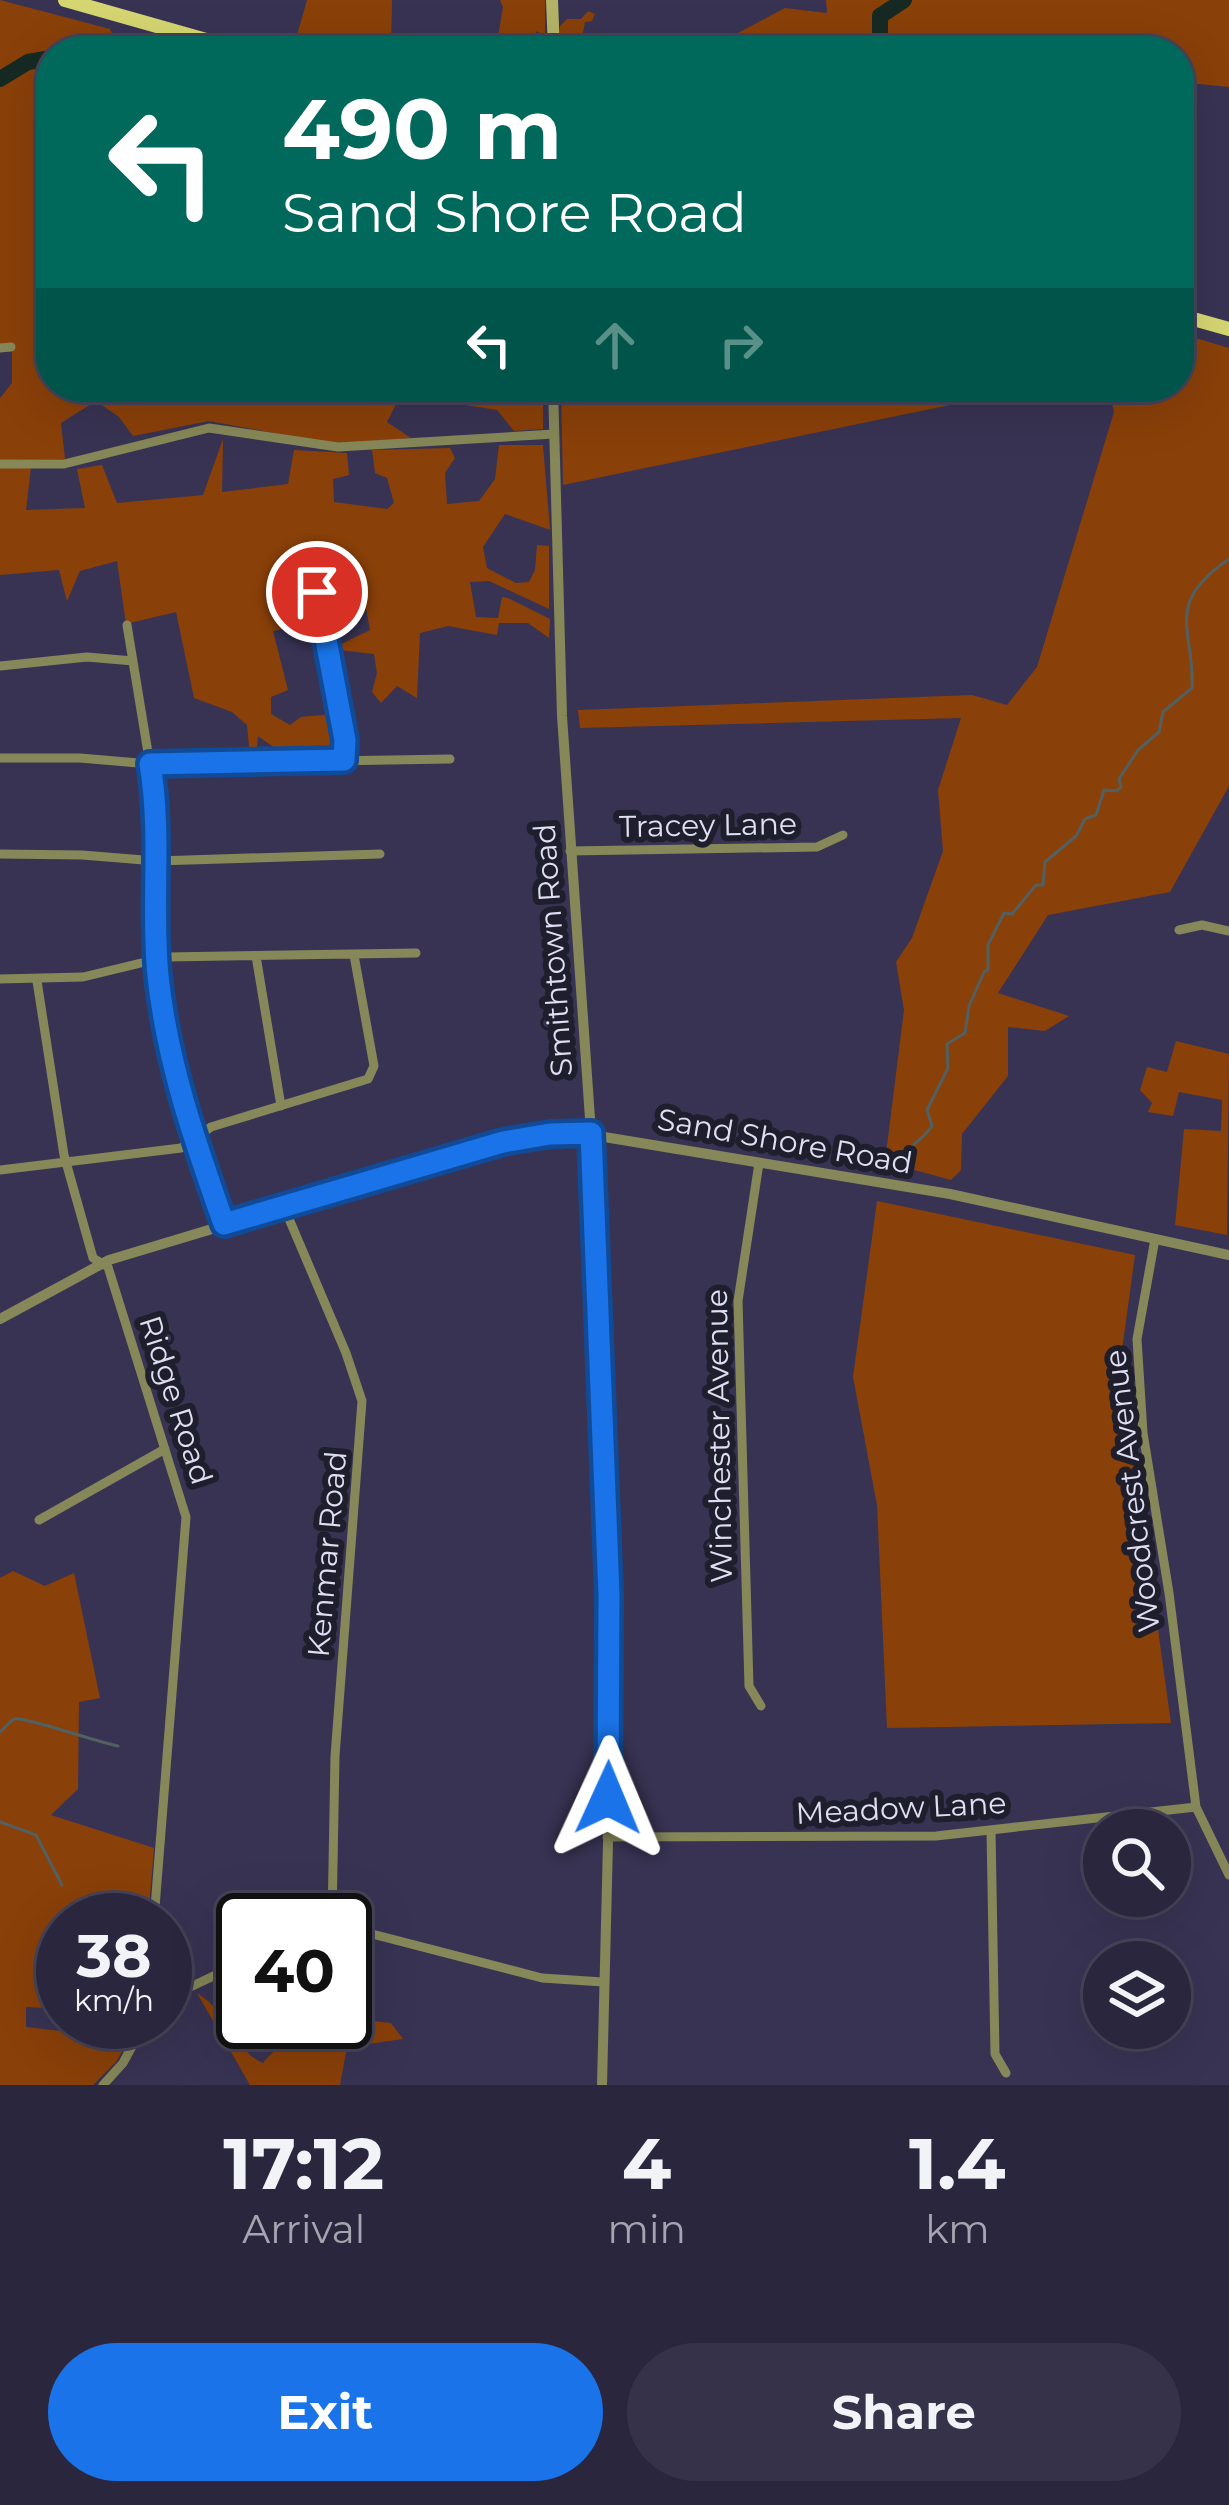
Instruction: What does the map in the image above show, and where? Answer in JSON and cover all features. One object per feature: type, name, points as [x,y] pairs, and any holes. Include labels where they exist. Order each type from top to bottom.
[{"type":"main road","points":[[65,0],[192,36]]},
{"type":"main road","points":[[552,0],[553,36]]},
{"type":"main road","points":[[1194,319],[1229,329]]},
{"type":"street","name":"Smithtown Road","points":[[553,402],[570,851],[591,1133],[609,1595],[602,2085]]},
{"type":"street","points":[[0,464],[64,464],[209,428],[338,447],[554,434]]},
{"type":"street","points":[[317,592],[345,740],[344,760]]},
{"type":"street","points":[[127,625],[150,764],[157,958],[173,1069],[224,1224]]},
{"type":"street","points":[[0,666],[87,657],[134,661]]},
{"type":"street","points":[[0,758],[150,764],[450,759]]},
{"type":"street","name":"Tracey Lane","points":[[570,851],[817,847],[843,835]]},
{"type":"street","points":[[0,854],[156,861],[380,854]]},
{"type":"street","points":[[1178,929],[1202,925],[1229,931]]},
{"type":"street","points":[[0,979],[82,977],[157,958],[416,953]]},
{"type":"street","points":[[0,1170],[181,1148],[212,1127],[373,1074],[354,955]]},
{"type":"street","points":[[256,956],[280,1106]]},
{"type":"street","name":"Ridge Road","points":[[37,981],[68,1164],[93,1258],[108,1268],[185,1508],[156,1893]]},
{"type":"street","name":"Sand Shore Road","points":[[0,1319],[101,1263],[503,1142],[550,1134],[591,1133],[950,1194],[1229,1256]]},
{"type":"street","name":"Winchester Avenue","points":[[759,1163],[738,1301],[749,1686],[760,1706]]},
{"type":"street","name":"Kenmar Road","points":[[284,1208],[362,1402],[335,1756],[332,1893]]},
{"type":"street","name":"Woodcrest Avenue","points":[[1155,1239],[1139,1312],[1137,1367],[1196,1807],[1229,1875]]},
{"type":"street","points":[[39,1520],[165,1449]]},
{"type":"street","name":"Meadow Lane","points":[[607,1837],[937,1836],[1196,1807]]},
{"type":"street","points":[[991,1830],[995,2054],[1006,2074]]},
{"type":"street","points":[[372,1934],[542,1978],[603,1982]]},
{"type":"street","points":[[103,2085],[131,2049]]},
{"type":"shaded area","points":[[0,0],[110,29],[113,36],[36,36],[36,402],[94,402],[61,423],[65,459],[0,460],[0,398],[12,383],[12,346],[0,346]]},
{"type":"shaded area","points":[[307,0],[392,0],[391,36],[297,35]]},
{"type":"shaded area","points":[[500,0],[545,0],[545,36],[536,31],[535,36],[498,36]]},
{"type":"shaded area","points":[[826,0],[1229,0],[1229,87],[1194,84],[1194,36],[732,36],[785,8],[827,13]]},
{"type":"shaded area","points":[[588,11],[595,14],[585,22],[582,36],[559,36],[567,19],[581,19]]},
{"type":"shaded area","points":[[1194,338],[1229,348],[1229,786],[1170,892],[1048,915],[998,993],[1069,1016],[1045,1031],[1008,1027],[1008,1076],[962,1134],[961,1170],[951,1180],[885,1162],[904,1010],[896,962],[912,938],[943,851],[938,790],[961,718],[580,728],[578,710],[972,695],[1007,705],[1037,667],[1114,412],[1112,402],[1194,402]]},
{"type":"shaded area","points":[[97,402],[397,402],[387,422],[411,438],[333,444],[209,421],[133,436],[119,417]]},
{"type":"shaded area","points":[[446,402],[543,402],[543,429],[514,431],[497,410]]},
{"type":"shaded area","points":[[561,402],[964,402],[563,485]]},
{"type":"shaded area","points":[[223,439],[222,492],[288,484],[294,450],[347,453],[349,475],[333,479],[334,502],[387,509],[394,503],[387,478],[375,473],[372,450],[450,448],[455,458],[445,473],[447,504],[479,501],[495,479],[499,445],[543,445],[550,530],[505,514],[483,547],[487,568],[516,583],[529,582],[537,545],[549,546],[549,609],[489,581],[470,582],[476,617],[498,618],[502,597],[508,598],[550,619],[549,638],[528,623],[499,623],[497,635],[448,626],[420,633],[417,698],[397,686],[381,703],[372,692],[377,673],[374,654],[331,649],[370,630],[362,588],[320,589],[321,620],[273,631],[288,690],[271,697],[271,714],[290,725],[301,717],[333,714],[340,746],[335,752],[283,754],[258,736],[256,757],[250,757],[247,725],[232,712],[194,698],[176,612],[126,624],[117,561],[80,571],[67,601],[59,570],[0,575],[0,468],[31,468],[26,510],[85,508],[77,469],[102,465],[117,503],[203,495]]},
{"type":"shaded area","points":[[1176,1041],[1229,1054],[1227,1235],[1175,1225],[1184,1129],[1221,1131],[1222,1100],[1179,1092],[1173,1116],[1148,1112],[1152,1103],[1140,1090],[1147,1067],[1167,1072]]},
{"type":"shaded area","points":[[877,1201],[1135,1255],[1122,1350],[1125,1393],[1171,1723],[887,1728],[877,1505],[853,1377]]},
{"type":"shaded area","points":[[13,1571],[45,1586],[74,1573],[100,1698],[79,1702],[78,1789],[51,1815],[154,1848],[150,1893],[36,1893],[36,2008],[26,2007],[26,2027],[36,2028],[36,2049],[123,2049],[93,2085],[0,2085],[0,1578]]},
{"type":"shaded area","points":[[197,1993],[216,2009],[216,2026]]},
{"type":"shaded area","points":[[372,2021],[391,2023],[403,2039],[372,2043]]},
{"type":"shaded area","points":[[229,2049],[244,2049],[263,2063],[279,2049],[347,2049],[340,2085],[250,2085]]},
{"type":"waterway","points":[[880,36],[880,16],[904,0]]},
{"type":"waterway","points":[[0,79],[36,61]]},
{"type":"waterway","points":[[886,1165],[932,1126],[927,1110],[948,1068],[947,1044],[965,1033],[969,1006],[988,970],[988,945],[1004,913],[1012,914],[1036,885],[1043,885],[1045,862],[1076,836],[1085,819],[1096,815],[1104,790],[1121,787],[1119,779],[1138,750],[1159,732],[1163,712],[1192,688],[1189,605],[1208,575],[1229,559]]},
{"type":"waterway","points":[[0,1732],[20,1719],[118,1746]]},
{"type":"waterway","points":[[0,1822],[36,1835],[62,1885]]},
{"type":"route","points":[[317,592],[345,740],[344,760],[150,764],[158,970],[173,1069],[224,1224],[503,1142],[591,1133],[609,1595],[608,1798]]}]
